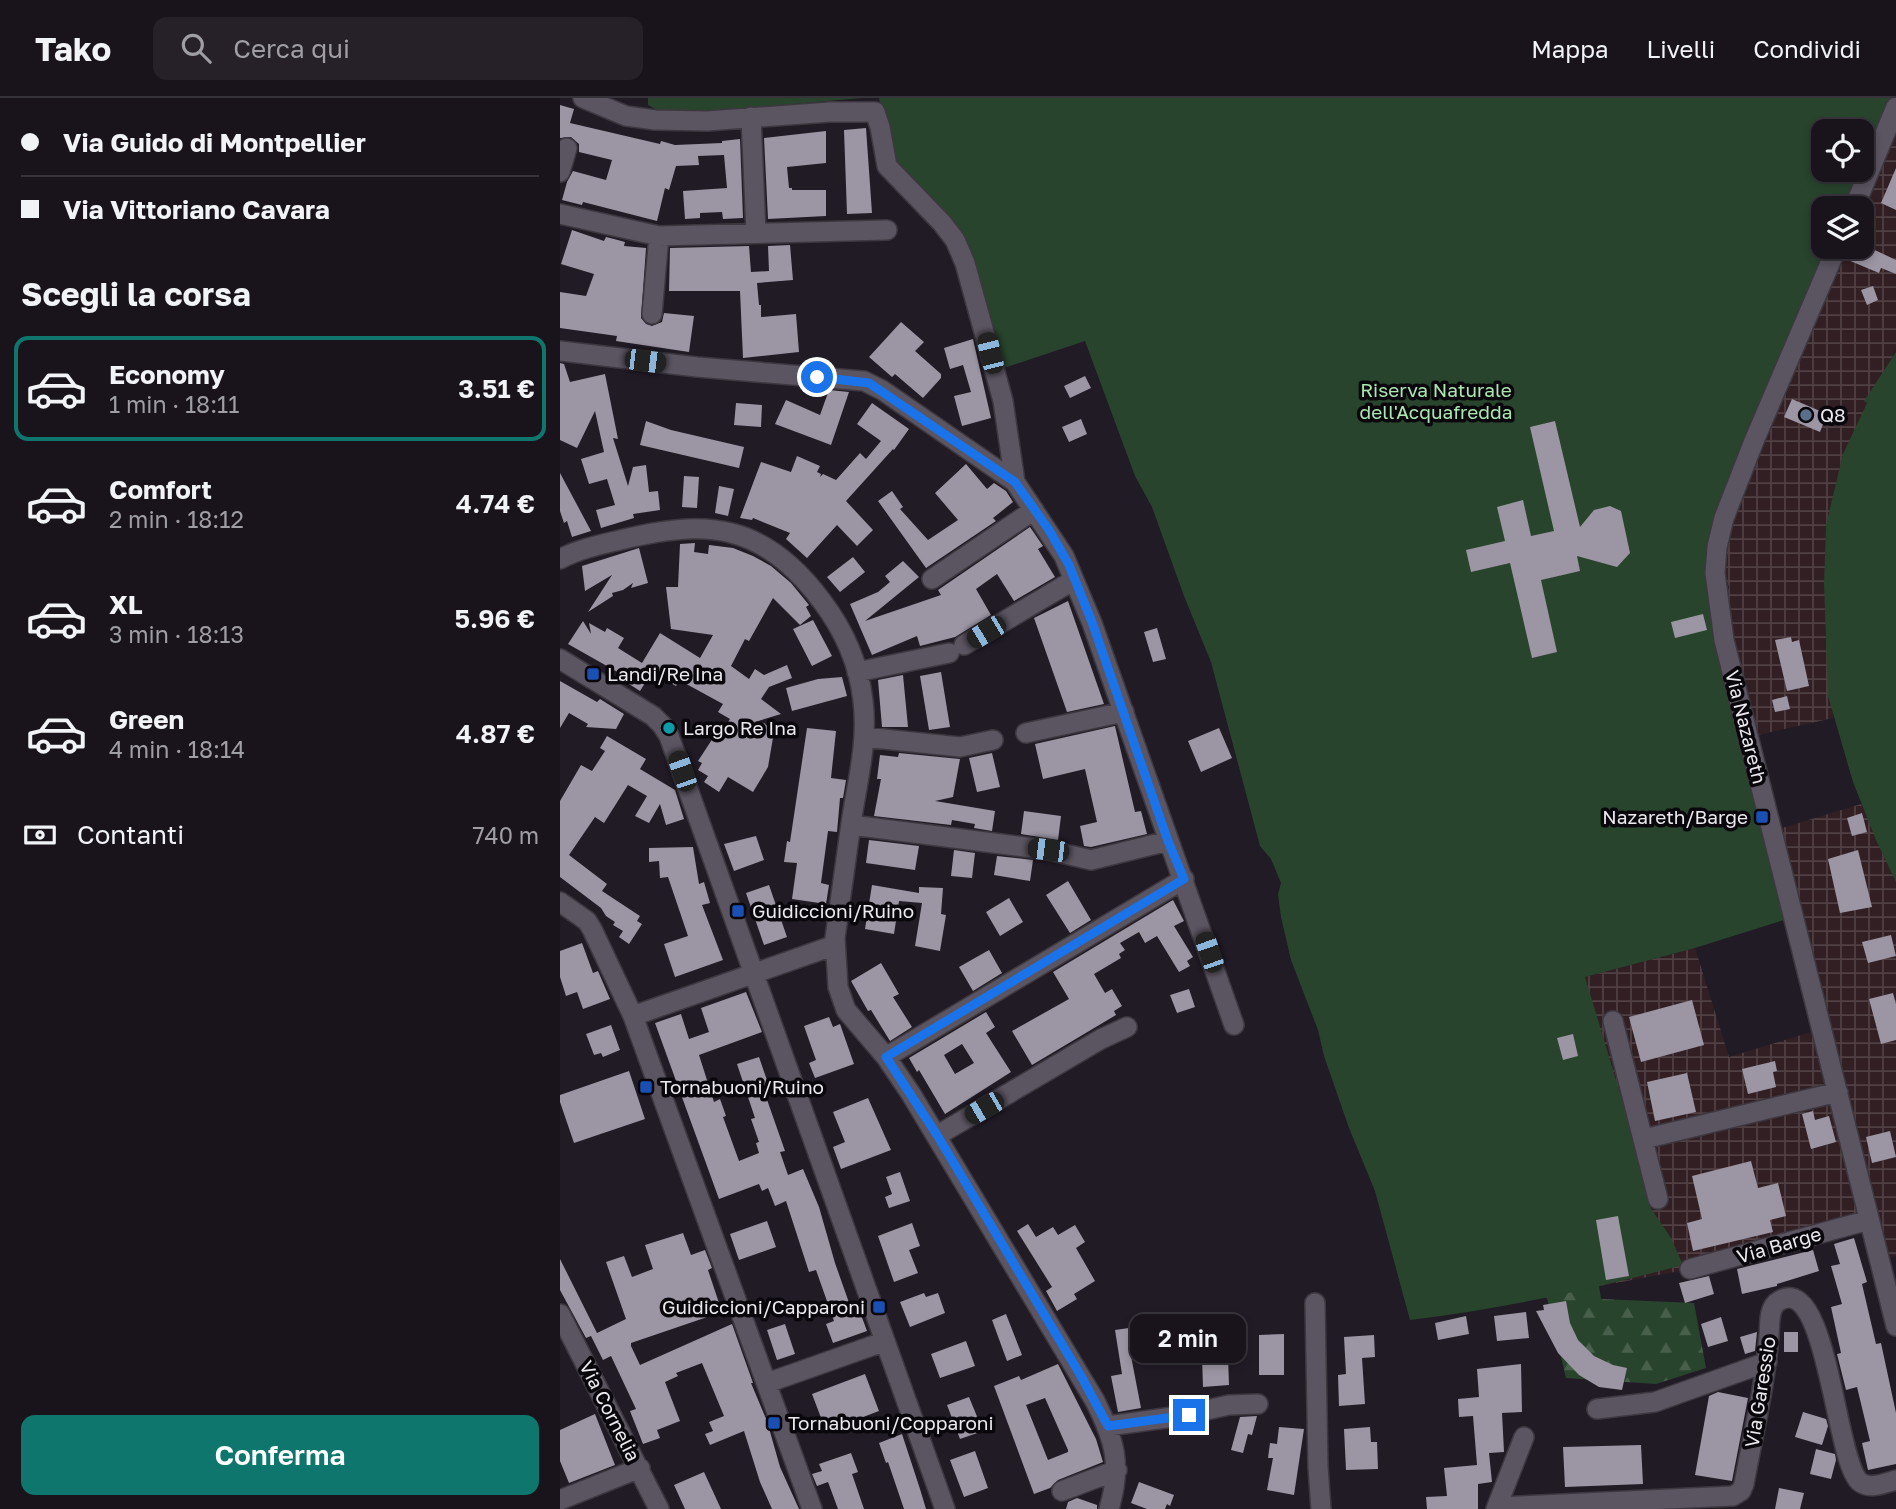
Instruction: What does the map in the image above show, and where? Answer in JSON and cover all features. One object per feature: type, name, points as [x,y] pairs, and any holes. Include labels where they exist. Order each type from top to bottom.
[{"type":"street","points":[[583,98],[617,113],[638,118],[707,121],[858,111],[876,113],[887,166],[942,223],[955,240],[965,263],[1003,401],[1015,482]]},
{"type":"street","points":[[1859,196],[1896,107]]},
{"type":"street","points":[[751,117],[757,233]]},
{"type":"street","points":[[560,172],[567,148]]},
{"type":"street","points":[[560,214],[659,236],[887,230]]},
{"type":"street","points":[[652,314],[659,236]]},
{"type":"street","name":"Via Nazareth","points":[[1832,259],[1731,497],[1719,539],[1715,573],[1727,651],[1896,1326]]},
{"type":"street","points":[[560,351],[869,383],[1015,482],[1058,546],[1074,580],[1124,712],[1234,1025]]},
{"type":"street","points":[[932,579],[1034,510]]},
{"type":"street","points":[[563,551],[677,528],[719,530],[746,537],[771,549],[808,583],[841,629],[857,671],[863,700],[864,737],[835,945],[838,987],[846,1010],[886,1057],[937,1135],[1108,1426],[1115,1449],[1116,1470],[1115,1489],[1109,1509]]},
{"type":"street","points":[[857,671],[957,649],[1074,580]]},
{"type":"street","points":[[560,659],[658,720],[666,730],[944,1509]]},
{"type":"street","points":[[1026,733],[1124,712]]},
{"type":"street","points":[[864,737],[960,747],[993,740]]},
{"type":"street","points":[[851,825],[1052,850],[1091,860],[1168,841]]},
{"type":"street","points":[[886,1057],[1184,879]]},
{"type":"street","points":[[560,902],[587,921],[593,929],[633,1016],[812,1509]]},
{"type":"street","points":[[633,1016],[835,945]]},
{"type":"street","points":[[1613,1021],[1658,1199]]},
{"type":"street","points":[[937,1135],[1101,1039],[1127,1027]]},
{"type":"street","points":[[1644,1139],[1838,1092]]},
{"type":"street","name":"Via Barge","points":[[1690,1269],[1869,1220]]},
{"type":"street","name":"Via Garessio","points":[[1497,1508],[1736,1496],[1744,1484],[1767,1362],[1770,1319],[1775,1305],[1787,1299],[1802,1303],[1813,1318],[1822,1344],[1842,1438],[1855,1476],[1859,1482],[1869,1486],[1896,1480]]},
{"type":"street","points":[[1315,1303],[1321,1509]]},
{"type":"street","name":"Via Cornelia","points":[[560,1314],[659,1509]]},
{"type":"street","points":[[767,1383],[883,1342]]},
{"type":"street","points":[[1597,1409],[1656,1402],[1767,1362]]},
{"type":"street","points":[[1108,1426],[1180,1416],[1229,1405],[1258,1404]]},
{"type":"street","points":[[1497,1508],[1524,1437]]},
{"type":"street","points":[[560,1500],[640,1468]]},
{"type":"street","points":[[1062,1491],[1116,1470]]},
{"type":"shaded area","points":[[1896,107],[1896,350],[1843,454],[1825,548],[1833,718],[1745,738],[1721,619],[1729,587],[1716,556],[1831,259],[1874,259],[1874,196],[1866,196],[1871,182],[1874,182],[1874,172]]},
{"type":"shaded area","points":[[1861,804],[1896,871],[1896,1256],[1879,1261],[1869,1220],[1690,1269],[1595,1287],[1585,977],[1695,948],[1729,1057],[1821,1029],[1772,831]]},
{"type":"green space","points":[[648,98],[862,98],[666,115],[648,105]]},
{"type":"green space","name":"Riserva Naturale dell'Acquafredda","points":[[879,98],[1895,98],[1874,146],[1874,119],[1811,119],[1811,182],[1858,182],[1852,196],[1811,196],[1811,259],[1826,259],[1708,575],[1710,601],[1787,919],[1695,948],[1585,977],[1632,1133],[1650,1207],[1671,1238],[1683,1265],[1548,1297],[1410,1320],[1375,1191],[1349,1128],[1324,1056],[1318,1030],[1291,960],[1278,894],[1281,883],[1271,859],[1260,846],[1211,662],[1152,507],[1135,476],[1085,341],[1004,368],[960,231],[892,163]]},
{"type":"green space","points":[[1896,352],[1896,882],[1853,782],[1828,696],[1824,584],[1826,525],[1843,454],[1867,403],[1864,401]]},
{"type":"green space","points":[[1570,1096],[1601,1299],[1694,1303],[1706,1368],[1656,1384],[1566,1378],[1547,1298],[1494,1296]]},
{"type":"building","points":[[560,105],[574,109],[570,123],[660,144],[661,141],[675,145],[722,143],[740,139],[743,218],[723,219],[722,212],[700,213],[700,218],[685,219],[683,191],[727,188],[724,155],[698,156],[699,165],[676,166],[669,190],[665,188],[657,221],[583,202],[582,205],[562,200],[573,171],[606,180],[612,160],[579,152],[579,144],[571,137],[560,138]]},
{"type":"building","points":[[866,128],[872,213],[847,214],[844,130]]},
{"type":"building","points":[[826,131],[826,163],[787,167],[789,188],[792,190],[826,190],[826,216],[768,219],[764,138]]},
{"type":"building","points":[[1896,168],[1896,210],[1881,203]]},
{"type":"building","points":[[572,230],[604,241],[606,237],[625,242],[624,246],[646,248],[641,318],[652,326],[662,322],[664,313],[694,316],[689,352],[616,341],[617,336],[560,328],[560,292],[586,296],[594,274],[561,264]]},
{"type":"building","points":[[790,245],[793,280],[757,283],[761,317],[796,314],[799,352],[743,358],[740,291],[669,291],[670,248],[749,246],[751,272],[769,271],[768,246]]},
{"type":"building","points":[[1874,250],[1896,260],[1896,274],[1881,268],[1879,273],[1848,260],[1874,259]]},
{"type":"building","points":[[1873,286],[1878,300],[1867,305],[1861,290]]},
{"type":"building","points":[[901,322],[924,342],[915,351],[941,374],[941,378],[923,398],[895,374],[892,377],[869,357]]},
{"type":"building","points":[[973,339],[991,418],[962,426],[954,396],[971,392],[963,365],[950,369],[944,348]]},
{"type":"building","points":[[560,363],[564,364],[570,382],[605,374],[618,439],[613,438],[628,486],[633,467],[646,465],[649,492],[658,491],[660,510],[633,514],[634,518],[601,528],[596,510],[615,505],[607,479],[589,484],[581,459],[604,452],[595,411],[577,448],[560,440]]},
{"type":"building","points":[[1085,376],[1091,388],[1070,398],[1064,386]]},
{"type":"building","points":[[829,390],[849,392],[831,445],[775,424],[786,400],[820,415]]},
{"type":"building","name":"Q8","points":[[1792,399],[1827,414],[1820,432],[1784,417]]},
{"type":"building","points":[[736,403],[762,405],[761,427],[734,425]]},
{"type":"building","points":[[872,403],[909,429],[894,450],[846,501],[873,530],[857,546],[837,525],[807,558],[786,539],[790,533],[753,518],[740,518],[761,462],[791,472],[797,456],[820,466],[817,472],[821,474],[820,477],[823,474],[836,480],[860,453],[866,459],[881,441],[857,424]]},
{"type":"building","points":[[1081,419],[1087,434],[1069,442],[1062,427]]},
{"type":"building","points":[[646,421],[671,430],[744,447],[739,468],[640,445]]},
{"type":"building","points":[[1555,421],[1580,527],[1594,510],[1610,506],[1621,511],[1630,553],[1617,567],[1577,556],[1580,571],[1541,580],[1557,652],[1532,658],[1510,563],[1471,572],[1466,550],[1505,541],[1497,507],[1523,500],[1531,536],[1554,531],[1530,427]]},
{"type":"building","points":[[966,464],[987,489],[994,483],[1006,491],[1013,502],[993,518],[996,521],[926,568],[878,501],[892,491],[903,507],[900,509],[928,540],[958,520],[935,493]]},
{"type":"building","points":[[560,473],[591,531],[572,537],[567,521],[564,523],[560,511]]},
{"type":"building","points":[[684,476],[699,477],[697,508],[682,507]]},
{"type":"building","points":[[719,486],[734,489],[728,516],[715,513]]},
{"type":"building","points":[[1030,527],[1043,546],[1038,549],[1055,577],[1014,601],[997,574],[976,589],[991,615],[955,637],[920,646],[917,636],[872,655],[850,604],[878,592],[890,582],[885,576],[903,561],[919,577],[865,621],[941,595],[938,590]]},
{"type":"building","points":[[695,543],[694,552],[708,554],[709,545],[733,548],[753,556],[771,566],[791,583],[809,605],[806,607],[811,616],[800,625],[773,598],[749,641],[745,639],[731,666],[749,679],[755,669],[764,675],[787,665],[792,678],[769,687],[761,699],[781,714],[755,722],[764,723],[774,732],[768,767],[753,792],[728,777],[719,792],[704,782],[708,776],[698,770],[702,763],[698,761],[713,738],[717,740],[730,719],[718,712],[723,704],[679,680],[676,686],[652,672],[640,691],[618,677],[621,674],[568,644],[583,621],[591,634],[589,623],[605,632],[607,628],[624,638],[618,648],[642,663],[660,633],[700,658],[713,635],[671,629],[666,587],[678,587],[680,544]]},
{"type":"building","points":[[639,548],[648,583],[631,588],[633,583],[612,593],[613,596],[588,612],[612,575],[585,591],[582,566]]},
{"type":"building","points":[[853,557],[865,572],[840,592],[827,577]]},
{"type":"building","points":[[1068,601],[1104,704],[1067,712],[1034,618]]},
{"type":"building","points":[[1703,614],[1707,630],[1675,638],[1671,622]]},
{"type":"building","points":[[813,620],[832,656],[812,666],[793,629]]},
{"type":"building","points":[[1157,628],[1166,659],[1153,662],[1144,632]]},
{"type":"building","points":[[1791,637],[1792,642],[1799,640],[1809,686],[1787,691],[1775,640]]},
{"type":"building","points":[[941,672],[950,727],[929,730],[920,676]]},
{"type":"building","points":[[903,675],[908,727],[882,727],[878,680]]},
{"type":"building","points":[[842,677],[847,696],[792,711],[786,688],[818,679]]},
{"type":"building","points":[[560,681],[597,702],[600,699],[624,714],[616,729],[586,727],[588,724],[569,713],[560,728]]},
{"type":"building","points":[[1787,696],[1790,709],[1775,712],[1772,700]]},
{"type":"building","points":[[1115,726],[1135,812],[1141,811],[1147,834],[1091,847],[1084,846],[1080,826],[1097,822],[1085,769],[1043,779],[1035,744]]},
{"type":"building","points":[[807,728],[836,731],[831,778],[846,780],[843,798],[840,798],[837,832],[828,831],[821,883],[829,885],[826,904],[792,899],[797,863],[784,862],[787,841],[790,842]]},
{"type":"building","points":[[1219,728],[1232,758],[1201,772],[1188,741]]},
{"type":"building","points":[[607,736],[646,759],[640,769],[675,790],[684,819],[666,825],[660,804],[649,823],[635,816],[647,796],[628,785],[604,823],[595,817],[569,855],[607,884],[602,891],[640,916],[637,921],[642,924],[629,944],[619,937],[623,931],[613,925],[615,922],[606,916],[601,908],[560,877],[560,801],[581,765],[592,771],[605,751],[600,748]]},
{"type":"building","points":[[899,753],[960,759],[953,797],[935,801],[995,811],[992,831],[974,828],[975,824],[952,820],[951,825],[874,816],[881,779],[877,779],[880,755],[898,757]]},
{"type":"building","points":[[992,753],[1000,787],[977,792],[969,758]]},
{"type":"building","points":[[1024,811],[1061,816],[1058,840],[1021,834]]},
{"type":"building","points":[[1862,813],[1867,832],[1852,836],[1847,818]]},
{"type":"building","points":[[756,836],[764,860],[734,871],[724,844]]},
{"type":"building","points":[[869,840],[919,846],[915,870],[866,863]]},
{"type":"building","points":[[693,847],[699,884],[704,882],[710,903],[702,905],[723,960],[675,977],[664,944],[688,936],[668,877],[660,878],[659,861],[649,862],[649,848]]},
{"type":"building","points":[[954,850],[975,853],[972,878],[951,876]]},
{"type":"building","points":[[1858,850],[1872,907],[1840,913],[1828,859]]},
{"type":"building","points":[[997,856],[1033,860],[1030,881],[994,875]]},
{"type":"building","points":[[1068,881],[1091,920],[1070,933],[1046,895]]},
{"type":"building","points":[[769,885],[787,937],[764,945],[746,893]]},
{"type":"building","points":[[872,885],[919,893],[919,887],[943,888],[941,914],[946,915],[940,951],[915,946],[922,903],[899,901],[894,934],[865,929]]},
{"type":"building","points":[[1009,898],[1023,922],[1000,936],[986,912]]},
{"type":"building","points":[[1173,900],[1184,921],[1174,926],[1193,957],[1187,961],[1190,966],[1179,972],[1157,936],[1145,943],[1139,932],[1120,943],[1125,950],[1119,954],[1121,958],[1094,974],[1105,993],[1112,989],[1122,1006],[1114,1011],[1116,1015],[1032,1065],[1012,1031],[1069,999],[1053,972]]},
{"type":"building","points":[[1891,935],[1896,956],[1868,963],[1862,942]]},
{"type":"building","points":[[582,943],[593,973],[598,971],[610,999],[583,1009],[577,992],[566,996],[560,977],[560,951]]},
{"type":"building","points":[[989,950],[1002,973],[973,991],[959,967]]},
{"type":"building","points":[[881,963],[899,994],[893,997],[912,1027],[890,1041],[851,981]]},
{"type":"building","points":[[1189,989],[1195,1007],[1177,1013],[1170,995]]},
{"type":"building","points":[[746,992],[762,1032],[699,1055],[714,1102],[720,1099],[726,1116],[723,1117],[739,1161],[759,1153],[756,1143],[759,1142],[751,1119],[755,1118],[737,1064],[759,1057],[771,1092],[765,1094],[785,1151],[780,1152],[788,1175],[803,1169],[819,1207],[853,1314],[860,1312],[867,1331],[833,1343],[826,1324],[834,1321],[816,1270],[809,1272],[786,1201],[775,1206],[768,1188],[762,1191],[759,1184],[719,1199],[655,1023],[681,1014],[689,1039],[709,1032],[701,1008]]},
{"type":"building","points":[[1893,993],[1896,1004],[1896,1040],[1881,1044],[1869,999]]},
{"type":"building","points":[[1692,1000],[1704,1045],[1641,1062],[1629,1017]]},
{"type":"building","points":[[986,1012],[995,1027],[986,1033],[1011,1072],[945,1114],[909,1058]],"holes":[[[962,1044],[974,1063],[955,1074],[944,1055]]]},
{"type":"building","points":[[829,1017],[833,1027],[840,1024],[854,1064],[815,1078],[809,1063],[816,1060],[804,1026]]},
{"type":"building","points":[[611,1025],[620,1050],[603,1057],[601,1053],[594,1055],[586,1034]]},
{"type":"building","points":[[1573,1034],[1578,1056],[1563,1060],[1557,1038]]},
{"type":"building","points":[[1775,1061],[1777,1071],[1773,1072],[1776,1087],[1748,1094],[1742,1069]]},
{"type":"building","points":[[629,1071],[645,1119],[574,1143],[560,1095]]},
{"type":"building","points":[[1687,1073],[1696,1112],[1655,1121],[1647,1082]]},
{"type":"building","points":[[868,1098],[891,1150],[841,1169],[833,1147],[845,1142],[833,1112]]},
{"type":"building","points":[[1813,1111],[1815,1120],[1829,1116],[1836,1142],[1811,1149],[1802,1114]]},
{"type":"building","points":[[1890,1131],[1896,1157],[1872,1163],[1866,1137]]},
{"type":"building","points":[[1751,1161],[1758,1188],[1778,1183],[1786,1216],[1770,1220],[1773,1232],[1693,1251],[1687,1223],[1702,1219],[1692,1176]]},
{"type":"building","points":[[900,1172],[910,1201],[889,1208],[885,1197],[892,1194],[886,1177]]},
{"type":"building","points":[[1618,1216],[1629,1276],[1606,1280],[1596,1220]]},
{"type":"building","points":[[767,1221],[776,1247],[739,1260],[730,1234]]},
{"type":"building","points":[[912,1223],[920,1246],[909,1250],[918,1273],[894,1282],[878,1236]]},
{"type":"building","points":[[1028,1224],[1036,1237],[1053,1227],[1058,1235],[1075,1225],[1085,1242],[1076,1248],[1095,1281],[1074,1294],[1077,1299],[1057,1311],[1046,1291],[1052,1287],[1017,1231]]},
{"type":"building","points":[[683,1233],[691,1255],[705,1250],[712,1268],[708,1270],[722,1312],[631,1343],[631,1346],[640,1365],[732,1324],[751,1383],[767,1421],[780,1467],[799,1509],[772,1509],[760,1482],[744,1431],[710,1445],[705,1434],[713,1431],[709,1422],[724,1416],[702,1363],[676,1373],[678,1376],[665,1382],[680,1421],[657,1430],[660,1438],[643,1444],[630,1411],[636,1409],[611,1356],[603,1360],[591,1336],[586,1338],[560,1290],[560,1259],[597,1333],[626,1319],[606,1262],[624,1256],[632,1277],[653,1269],[645,1245]]},
{"type":"building","points":[[1854,1238],[1867,1282],[1862,1284],[1876,1344],[1881,1343],[1896,1413],[1896,1464],[1868,1470],[1862,1443],[1870,1441],[1857,1387],[1846,1390],[1837,1354],[1841,1353],[1831,1307],[1842,1304],[1831,1266],[1840,1264],[1834,1244]]},
{"type":"building","points":[[1813,1250],[1819,1271],[1777,1286],[1742,1294],[1737,1269]]},
{"type":"building","points":[[1709,1276],[1714,1294],[1685,1303],[1679,1283]]},
{"type":"building","points":[[924,1293],[926,1297],[938,1293],[945,1313],[910,1327],[900,1302]]},
{"type":"building","points":[[1566,1301],[1570,1323],[1578,1340],[1594,1356],[1627,1368],[1622,1390],[1599,1387],[1579,1375],[1558,1353],[1536,1311],[1544,1310],[1543,1305]]},
{"type":"building","points":[[1526,1312],[1529,1338],[1497,1341],[1494,1316]]},
{"type":"building","points":[[1006,1314],[1022,1355],[1007,1361],[992,1320]]},
{"type":"building","points":[[1466,1316],[1469,1334],[1438,1340],[1435,1323]]},
{"type":"building","points":[[1721,1317],[1728,1341],[1708,1347],[1701,1324]]},
{"type":"building","points":[[785,1324],[795,1354],[777,1360],[767,1330]]},
{"type":"building","points":[[1136,1327],[1140,1354],[1131,1356],[1141,1408],[1118,1412],[1111,1376],[1122,1374],[1115,1330]]},
{"type":"building","points":[[1757,1332],[1755,1351],[1745,1354],[1740,1337]]},
{"type":"building","points":[[1784,1332],[1798,1332],[1798,1352],[1784,1352]]},
{"type":"building","points":[[1284,1334],[1284,1375],[1259,1375],[1259,1335]]},
{"type":"building","points":[[1374,1335],[1375,1357],[1362,1358],[1365,1404],[1339,1406],[1338,1375],[1346,1374],[1344,1337]]},
{"type":"building","points":[[966,1341],[975,1366],[940,1378],[931,1354]]},
{"type":"building","points":[[1228,1356],[1229,1385],[1203,1387],[1202,1357]]},
{"type":"building","points":[[1058,1364],[1096,1439],[1103,1462],[1058,1480],[1050,1488],[1034,1494],[994,1386],[1019,1376],[1021,1380]],"holes":[[[1045,1398],[1068,1450],[1048,1460],[1026,1405]]]},
{"type":"building","points":[[1521,1364],[1522,1412],[1502,1413],[1504,1452],[1489,1453],[1492,1482],[1478,1484],[1478,1509],[1427,1509],[1426,1497],[1447,1496],[1444,1468],[1477,1465],[1473,1416],[1459,1417],[1458,1399],[1479,1397],[1477,1369]]},
{"type":"building","points":[[865,1374],[879,1411],[826,1431],[812,1394]]},
{"type":"building","points":[[1718,1392],[1748,1398],[1732,1481],[1695,1475],[1709,1396]]},
{"type":"building","points":[[969,1397],[983,1431],[960,1439],[947,1405]]},
{"type":"building","points":[[1803,1412],[1826,1419],[1828,1426],[1822,1445],[1795,1437]]},
{"type":"building","points":[[595,1414],[615,1465],[569,1483],[560,1461],[560,1430]]},
{"type":"building","points":[[1257,1416],[1243,1453],[1231,1450],[1240,1417]]},
{"type":"building","points":[[1279,1427],[1304,1429],[1294,1495],[1267,1490],[1273,1458],[1268,1458],[1270,1443],[1277,1444]]},
{"type":"building","points":[[1370,1427],[1371,1442],[1377,1442],[1378,1469],[1346,1470],[1344,1429]]},
{"type":"building","points":[[902,1434],[926,1509],[904,1509],[879,1443]]},
{"type":"building","points":[[1641,1445],[1643,1484],[1565,1487],[1563,1447]]},
{"type":"building","points":[[1816,1449],[1835,1454],[1831,1479],[1810,1474]]},
{"type":"building","points":[[975,1451],[988,1488],[964,1497],[950,1460]]},
{"type":"building","points":[[851,1453],[858,1472],[852,1474],[864,1509],[838,1509],[828,1482],[817,1486],[812,1474],[822,1471],[819,1464]]},
{"type":"building","points":[[704,1472],[721,1509],[685,1509],[674,1485]]},
{"type":"building","points":[[1139,1482],[1174,1495],[1170,1506],[1167,1504],[1165,1509],[1147,1509],[1131,1503]]},
{"type":"building","points":[[1779,1488],[1804,1493],[1800,1509],[1775,1509]]},
{"type":"building","points":[[1077,1498],[1097,1505],[1097,1509],[1066,1509],[1068,1502]]},
{"type":"place","name":"Q8","points":[[1806,415]]},
{"type":"place","name":"Landi/Re Ina","points":[[593,674]]},
{"type":"place","name":"Largo Re Ina","points":[[669,728]]},
{"type":"place","name":"Nazareth/Barge","points":[[1762,817]]},
{"type":"place","name":"Guidiccioni/Ruino","points":[[738,911]]},
{"type":"place","name":"Tornabuoni/Ruino","points":[[646,1087]]},
{"type":"place","name":"Guidiccioni/Capparoni","points":[[879,1307]]},
{"type":"place","name":"Tornabuoni/Copparoni","points":[[774,1423]]},
{"type":"route","points":[[817,377],[869,383],[1015,482],[1049,530],[1069,565],[1092,622],[1168,841],[1184,879],[886,1057],[937,1135],[1108,1426],[1189,1415]]}]
